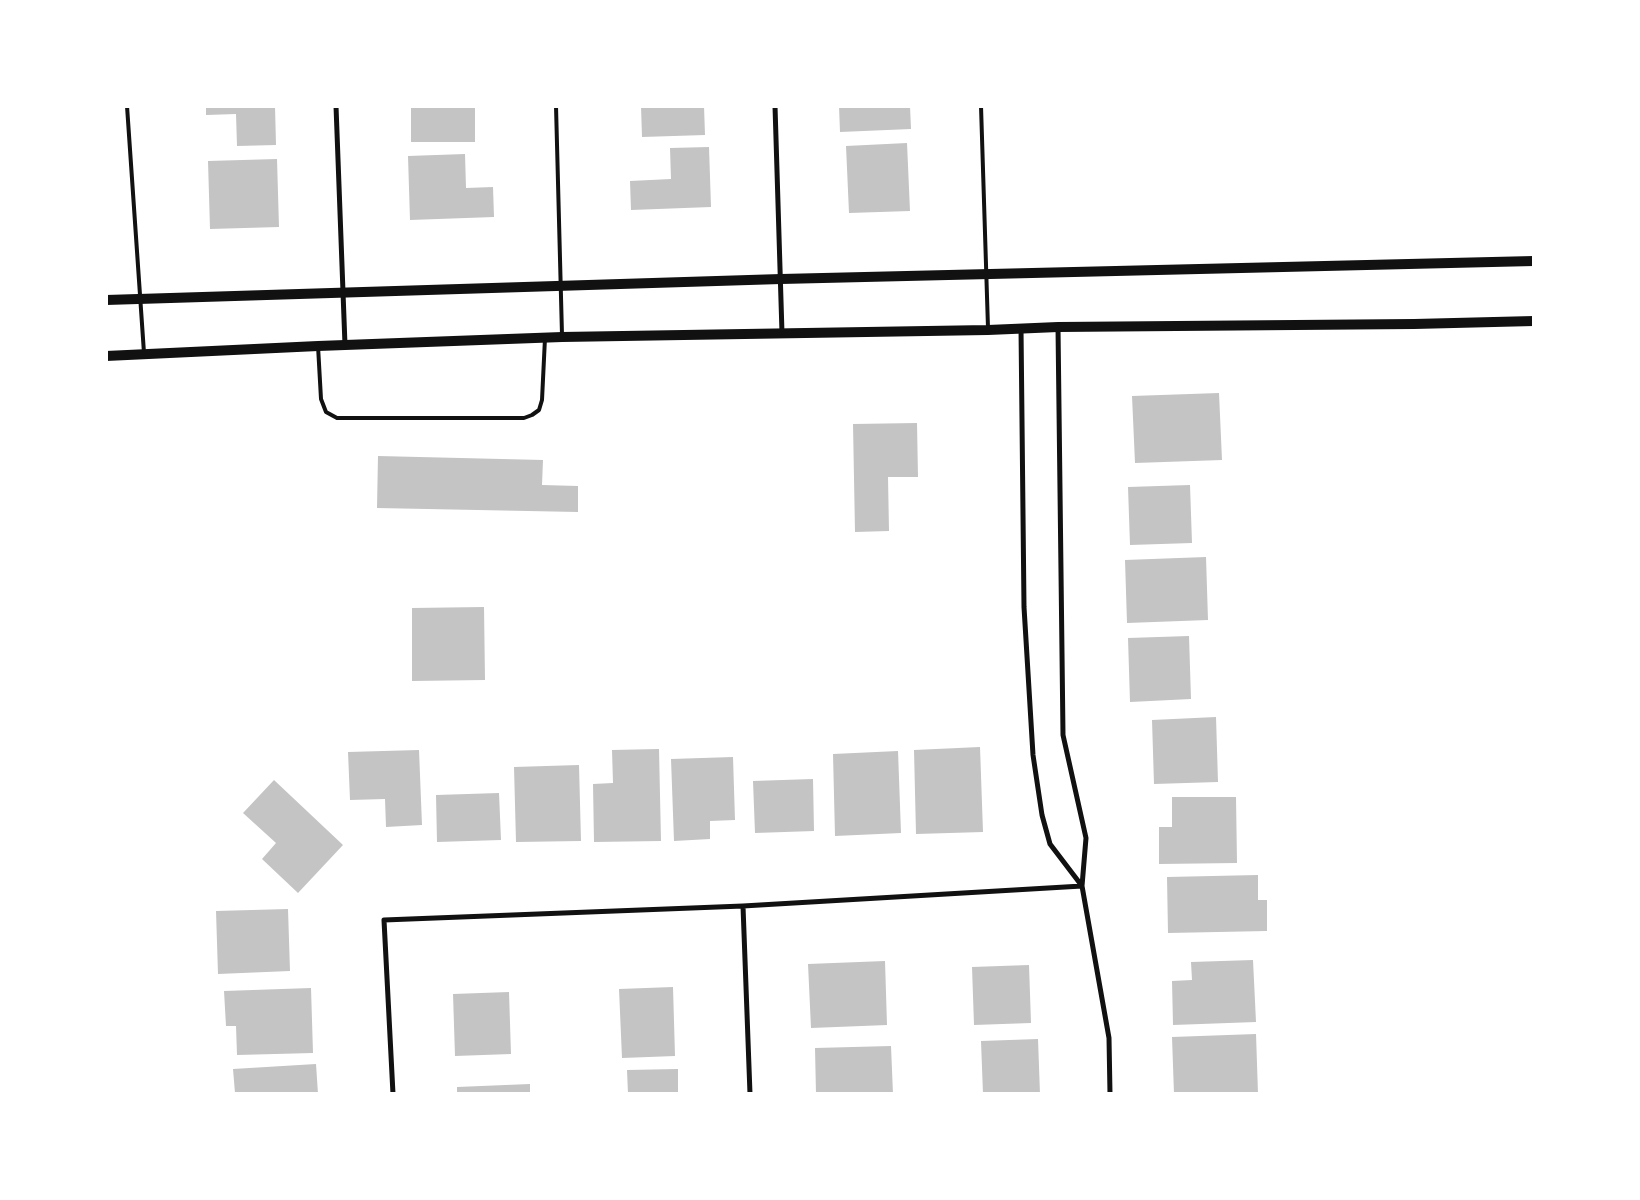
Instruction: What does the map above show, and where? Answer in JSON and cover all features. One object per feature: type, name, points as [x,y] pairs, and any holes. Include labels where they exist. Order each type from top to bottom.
[{"type":"main road","points":[[106,300],[781,279],[1534,261]]},
{"type":"main road","points":[[106,356],[545,338],[1058,327],[1414,324],[1534,320]]},
{"type":"street","points":[[336,106],[345,345]]},
{"type":"street","points":[[775,106],[782,334]]},
{"type":"street","points":[[1058,327],[1064,735],[1086,838],[1082,886],[1110,1038],[1110,1094]]},
{"type":"street","points":[[1021,328],[1024,607],[1033,755],[1042,816],[1050,844],[1082,886]]},
{"type":"street","points":[[393,1094],[384,920],[743,906],[1082,886]]},
{"type":"street","points":[[743,906],[750,1094]]},
{"type":"lane","points":[[127,106],[144,353]]},
{"type":"lane","points":[[556,106],[562,338]]},
{"type":"lane","points":[[981,106],[988,330]]},
{"type":"lane","points":[[318,346],[321,400],[326,412],[338,418],[524,418],[539,410],[542,400],[545,338]]},
{"type":"building","points":[[206,106],[275,106],[276,145],[237,146],[236,114],[206,115]]},
{"type":"building","points":[[411,106],[475,106],[475,142],[411,142]]},
{"type":"building","points":[[641,106],[704,106],[705,135],[642,137]]},
{"type":"building","points":[[839,106],[910,106],[911,129],[840,132]]},
{"type":"building","points":[[907,143],[910,211],[849,213],[846,146]]},
{"type":"building","points":[[709,147],[711,207],[631,210],[630,181],[671,179],[670,148]]},
{"type":"building","points":[[465,154],[466,188],[493,187],[494,217],[410,220],[408,156]]},
{"type":"building","points":[[277,159],[279,227],[210,229],[208,161]]},
{"type":"building","points":[[1219,393],[1222,460],[1135,463],[1132,396]]},
{"type":"building","points":[[917,423],[918,477],[888,477],[889,531],[855,532],[853,424]]},
{"type":"building","points":[[378,456],[543,460],[542,485],[578,486],[578,512],[377,508]]},
{"type":"building","points":[[1190,485],[1192,543],[1130,545],[1128,487]]},
{"type":"building","points":[[1206,557],[1208,620],[1127,623],[1125,560]]},
{"type":"building","points":[[484,607],[485,680],[412,681],[412,608]]},
{"type":"building","points":[[1189,636],[1191,699],[1130,702],[1128,638]]},
{"type":"building","points":[[1216,717],[1218,782],[1154,784],[1152,720]]},
{"type":"building","points":[[980,747],[983,832],[916,834],[914,750]]},
{"type":"building","points":[[659,749],[661,841],[594,842],[593,784],[613,783],[612,750]]},
{"type":"building","points":[[419,750],[422,825],[386,827],[385,799],[350,800],[348,752]]},
{"type":"building","points":[[898,751],[901,833],[835,836],[833,754]]},
{"type":"building","points":[[733,757],[735,820],[710,821],[710,839],[674,841],[671,759]]},
{"type":"building","points":[[579,765],[581,841],[516,842],[514,767]]},
{"type":"building","points":[[813,779],[814,831],[755,833],[753,781]]},
{"type":"building","points":[[274,780],[343,845],[298,893],[262,859],[276,843],[243,813]]},
{"type":"building","points":[[499,793],[501,840],[437,842],[436,795]]},
{"type":"building","points":[[1172,797],[1236,797],[1237,863],[1159,864],[1159,827],[1172,827]]},
{"type":"building","points":[[1258,875],[1258,900],[1267,900],[1267,931],[1168,933],[1167,877]]},
{"type":"building","points":[[288,909],[290,971],[218,974],[216,911]]},
{"type":"building","points":[[1253,960],[1256,1022],[1173,1025],[1172,981],[1192,980],[1191,962]]},
{"type":"building","points":[[885,961],[887,1025],[811,1028],[808,964]]},
{"type":"building","points":[[1029,965],[1031,1023],[974,1025],[972,967]]},
{"type":"building","points":[[673,987],[675,1056],[622,1058],[619,989]]},
{"type":"building","points":[[311,988],[313,1053],[237,1055],[236,1026],[226,1026],[224,991]]},
{"type":"building","points":[[509,992],[511,1054],[455,1056],[453,994]]},
{"type":"building","points":[[1256,1034],[1258,1094],[1174,1094],[1172,1037]]},
{"type":"building","points":[[1038,1039],[1040,1094],[983,1094],[981,1041]]},
{"type":"building","points":[[891,1046],[893,1094],[816,1094],[815,1048]]},
{"type":"building","points":[[316,1064],[318,1094],[235,1093],[233,1069]]},
{"type":"building","points":[[678,1069],[678,1094],[628,1094],[627,1070]]},
{"type":"building","points":[[530,1084],[530,1094],[457,1094],[457,1087]]}]
